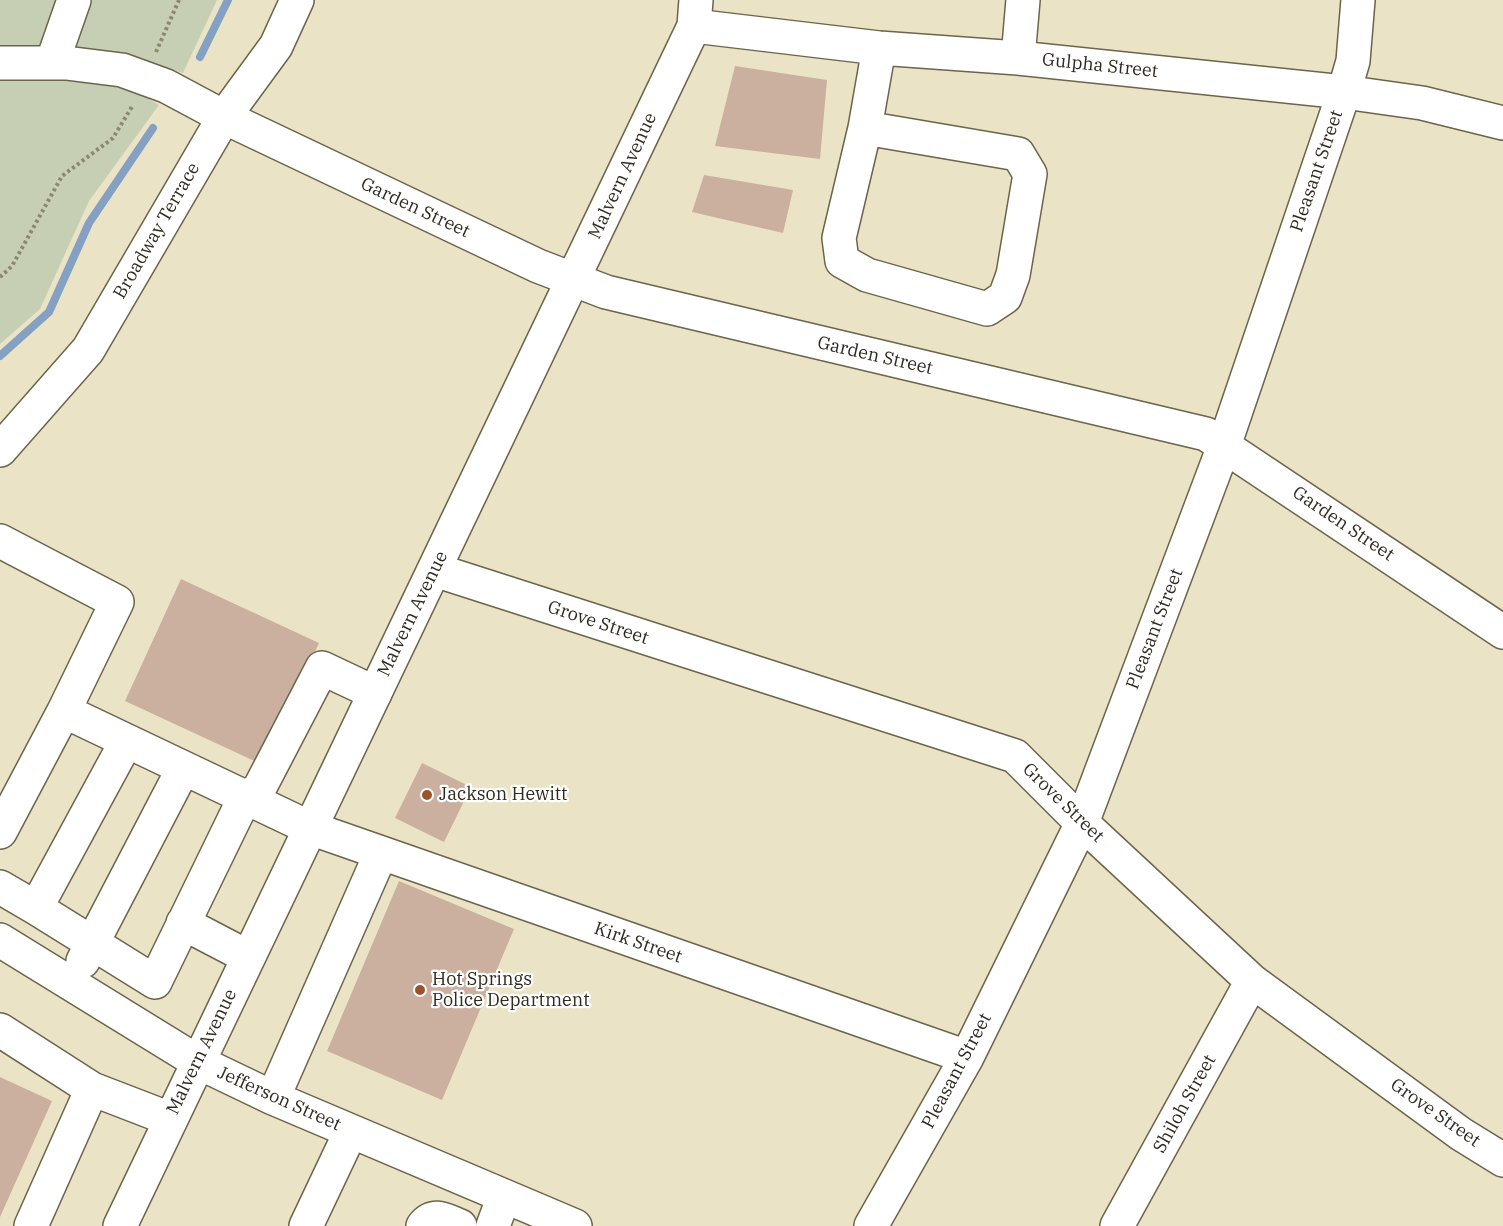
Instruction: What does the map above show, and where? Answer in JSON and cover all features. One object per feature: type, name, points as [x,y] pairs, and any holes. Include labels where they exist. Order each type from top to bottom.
[{"type":"street","points":[[52,63],[74,0]]},
{"type":"street","name":"Broadway Terrace","points":[[0,450],[88,350],[224,117],[276,46],[297,0]]},
{"type":"street","points":[[1018,58],[1023,0]]},
{"type":"street","name":"Pleasant Street","points":[[871,1226],[966,1057],[1082,823],[1224,446],[1344,92],[1353,61],[1358,0]]},
{"type":"street","name":"Gulpha Street","points":[[695,13],[879,48],[1018,58],[1344,92],[1422,103],[1503,123]]},
{"type":"street","name":"Malvern Avenue","points":[[120,1226],[573,281],[695,13]]},
{"type":"street","points":[[865,128],[1018,154],[1030,174],[1013,274],[1005,297],[987,309],[867,275],[842,261],[839,238],[865,128],[879,48]]},
{"type":"street","name":"Garden Street","points":[[0,63],[52,63],[122,70],[145,78],[573,281],[606,292],[1206,434],[1503,632]]},
{"type":"street","points":[[0,541],[117,602],[64,711],[0,832]]},
{"type":"street","name":"Grove Street","points":[[435,570],[1015,756],[1082,823],[1252,981],[1461,1134],[1503,1160]]},
{"type":"street","points":[[0,887],[155,982],[244,799],[259,789],[322,668],[375,693]]},
{"type":"street","name":"Kirk Street","points":[[64,711],[244,799],[310,828],[966,1057]]},
{"type":"street","points":[[36,908],[126,742]]},
{"type":"street","points":[[70,983],[183,769]]},
{"type":"street","points":[[273,1098],[381,853]]},
{"type":"street","points":[[183,923],[248,957]]},
{"type":"street","name":"Jefferson Street","points":[[0,939],[198,1062],[273,1098],[575,1226]]},
{"type":"street","name":"Shiloh Street","points":[[1117,1226],[1252,981]]},
{"type":"street","points":[[0,1030],[92,1089],[170,1119]]},
{"type":"street","points":[[31,1226],[92,1089]]},
{"type":"street","points":[[306,1226],[351,1131]]},
{"type":"street","points":[[493,1226],[504,1196]]},
{"type":"street","points":[[423,1226],[434,1217],[460,1226]]},
{"type":"path","points":[[0,277],[12,266],[62,177],[113,138],[145,78],[178,0]]},
{"type":"green space","points":[[0,0],[217,0],[183,73],[109,52],[0,51]]},
{"type":"green space","points":[[0,75],[115,80],[159,105],[89,201],[40,309],[0,344]]},
{"type":"building","points":[[735,66],[827,80],[820,159],[715,146]]},
{"type":"building","points":[[704,175],[793,190],[783,233],[692,212]]},
{"type":"building","points":[[181,579],[319,643],[263,765],[125,701]]},
{"type":"building","points":[[422,763],[471,787],[444,842],[395,818]]},
{"type":"building","name":"Hot Springs Police Department","points":[[399,881],[514,929],[442,1100],[327,1051]]},
{"type":"building","points":[[0,1077],[52,1101],[0,1217]]},
{"type":"waterway","points":[[200,57],[228,0]]},
{"type":"waterway","points":[[0,356],[49,312],[89,223],[153,128]]},
{"type":"place","name":"Jackson Hewitt","points":[[427,795]]},
{"type":"place","name":"Hot Springs Police Department","points":[[420,990]]}]
